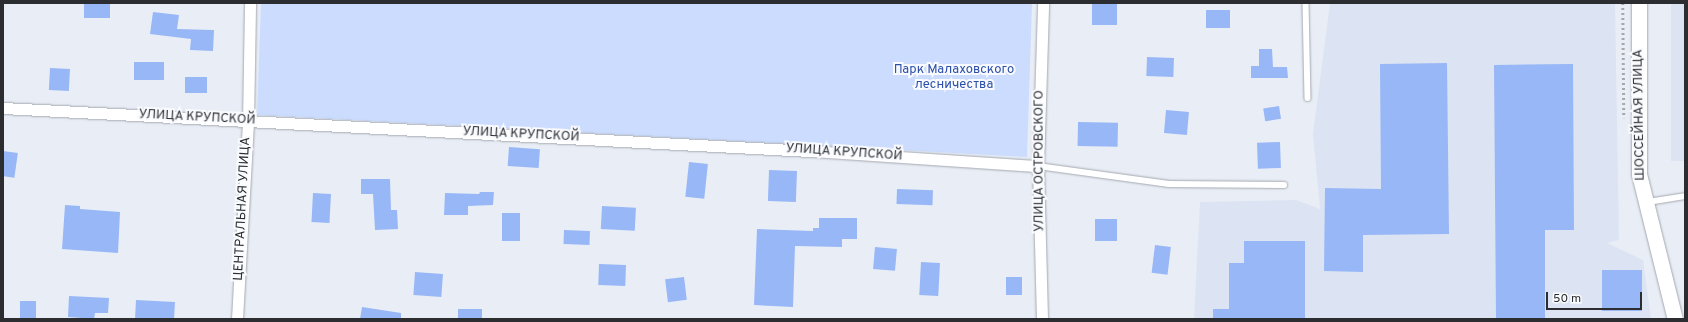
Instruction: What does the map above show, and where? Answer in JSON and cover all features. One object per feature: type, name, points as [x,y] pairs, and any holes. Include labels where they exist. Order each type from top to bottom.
[{"type":"main road","name":"ШОССЕЙНАЯ УЛИЦА","points":[[1639,3],[1639,174],[1644,202],[1675,319]]},
{"type":"street","name":"ЦЕНТРАЛЬНАЯ УЛИЦА","points":[[236,319],[248,121],[250,3]]},
{"type":"street","name":"УЛИЦА ОСТРОВСКОГО","points":[[1042,319],[1038,166],[1043,3]]},
{"type":"street","name":"УЛИЦА КРУПСКОЙ","points":[[3,108],[811,151],[1038,166]]},
{"type":"lane","points":[[1306,3],[1308,98]]},
{"type":"lane","points":[[1038,166],[1169,184],[1284,185]]},
{"type":"lane","points":[[1644,202],[1685,196]]},
{"type":"shaded area","points":[[1330,3],[1615,3],[1619,240],[1607,243],[1643,260],[1651,319],[1194,319],[1200,202],[1296,200],[1320,209],[1313,134]]},
{"type":"shaded area","points":[[1671,3],[1685,3],[1685,161],[1671,161]]},
{"type":"green space","name":"Парк Малаховского лесничества","points":[[261,3],[1032,3],[1027,157],[257,115]]},
{"type":"building","points":[[84,3],[110,3],[110,18],[84,18]]},
{"type":"building","points":[[1092,4],[1117,4],[1117,25],[1092,25]]},
{"type":"building","points":[[1206,10],[1230,10],[1230,28],[1206,28]]},
{"type":"building","points":[[153,12],[179,15],[177,29],[214,30],[213,51],[190,50],[191,39],[150,34]]},
{"type":"building","points":[[1259,49],[1272,49],[1273,67],[1287,67],[1288,78],[1251,78],[1251,66],[1259,66]]},
{"type":"building","points":[[1147,57],[1174,58],[1173,77],[1146,76]]},
{"type":"building","points":[[134,62],[164,62],[164,80],[134,80]]},
{"type":"building","points":[[1447,63],[1449,234],[1363,235],[1363,272],[1324,271],[1325,188],[1381,189],[1380,64]]},
{"type":"building","points":[[1573,64],[1574,230],[1545,230],[1545,319],[1496,319],[1494,65]]},
{"type":"building","points":[[50,68],[70,69],[69,91],[49,90]]},
{"type":"building","points":[[185,77],[207,77],[207,93],[185,93]]},
{"type":"building","points":[[1279,106],[1281,119],[1265,121],[1263,109]]},
{"type":"building","points":[[1166,110],[1189,112],[1187,135],[1164,133]]},
{"type":"building","points":[[1078,122],[1118,123],[1118,147],[1078,146]]},
{"type":"building","points":[[1280,142],[1281,168],[1258,169],[1257,143]]},
{"type":"building","points":[[509,147],[540,149],[539,168],[508,166]]},
{"type":"building","points":[[3,151],[18,153],[14,178],[3,176]]},
{"type":"building","points":[[689,162],[708,164],[704,199],[685,197]]},
{"type":"building","points":[[769,170],[797,171],[796,202],[768,201]]},
{"type":"building","points":[[361,179],[390,179],[391,210],[397,210],[398,229],[375,230],[373,194],[361,194]]},
{"type":"building","points":[[897,189],[933,190],[932,205],[896,204]]},
{"type":"building","points":[[480,192],[494,192],[493,205],[468,206],[468,215],[444,215],[445,193],[479,194]]},
{"type":"building","points":[[313,193],[331,194],[329,223],[311,222]]},
{"type":"building","points":[[65,205],[80,206],[80,209],[120,212],[118,253],[62,249]]},
{"type":"building","points":[[602,206],[636,208],[635,231],[601,229]]},
{"type":"building","points":[[502,213],[520,213],[520,241],[502,241]]},
{"type":"building","points":[[819,218],[857,218],[857,239],[842,239],[842,247],[795,246],[793,307],[754,305],[757,229],[813,231],[813,228],[819,228]]},
{"type":"building","points":[[1095,219],[1117,219],[1117,241],[1095,241]]},
{"type":"building","points":[[564,230],[590,231],[589,245],[564,244]]},
{"type":"building","points":[[1244,241],[1305,241],[1305,319],[1213,319],[1213,309],[1229,309],[1229,263],[1244,263]]},
{"type":"building","points":[[1155,245],[1171,247],[1167,275],[1152,273]]},
{"type":"building","points":[[875,247],[897,249],[895,271],[873,269]]},
{"type":"building","points":[[921,262],[940,263],[938,296],[919,295]]},
{"type":"building","points":[[599,264],[626,265],[625,286],[598,285]]},
{"type":"building","points":[[1602,270],[1642,270],[1642,311],[1602,311]]},
{"type":"building","points":[[415,272],[443,274],[441,297],[413,295]]},
{"type":"building","points":[[684,277],[687,300],[668,302],[665,279]]},
{"type":"building","points":[[1006,277],[1022,277],[1022,295],[1006,295]]},
{"type":"building","points":[[69,296],[109,298],[108,313],[95,313],[94,319],[68,317]]},
{"type":"building","points":[[136,300],[175,302],[174,319],[135,319]]},
{"type":"building","points":[[20,301],[36,301],[36,319],[20,319]]},
{"type":"building","points":[[362,307],[401,313],[401,319],[360,319]]},
{"type":"building","points":[[458,309],[482,309],[482,319],[458,319]]}]
